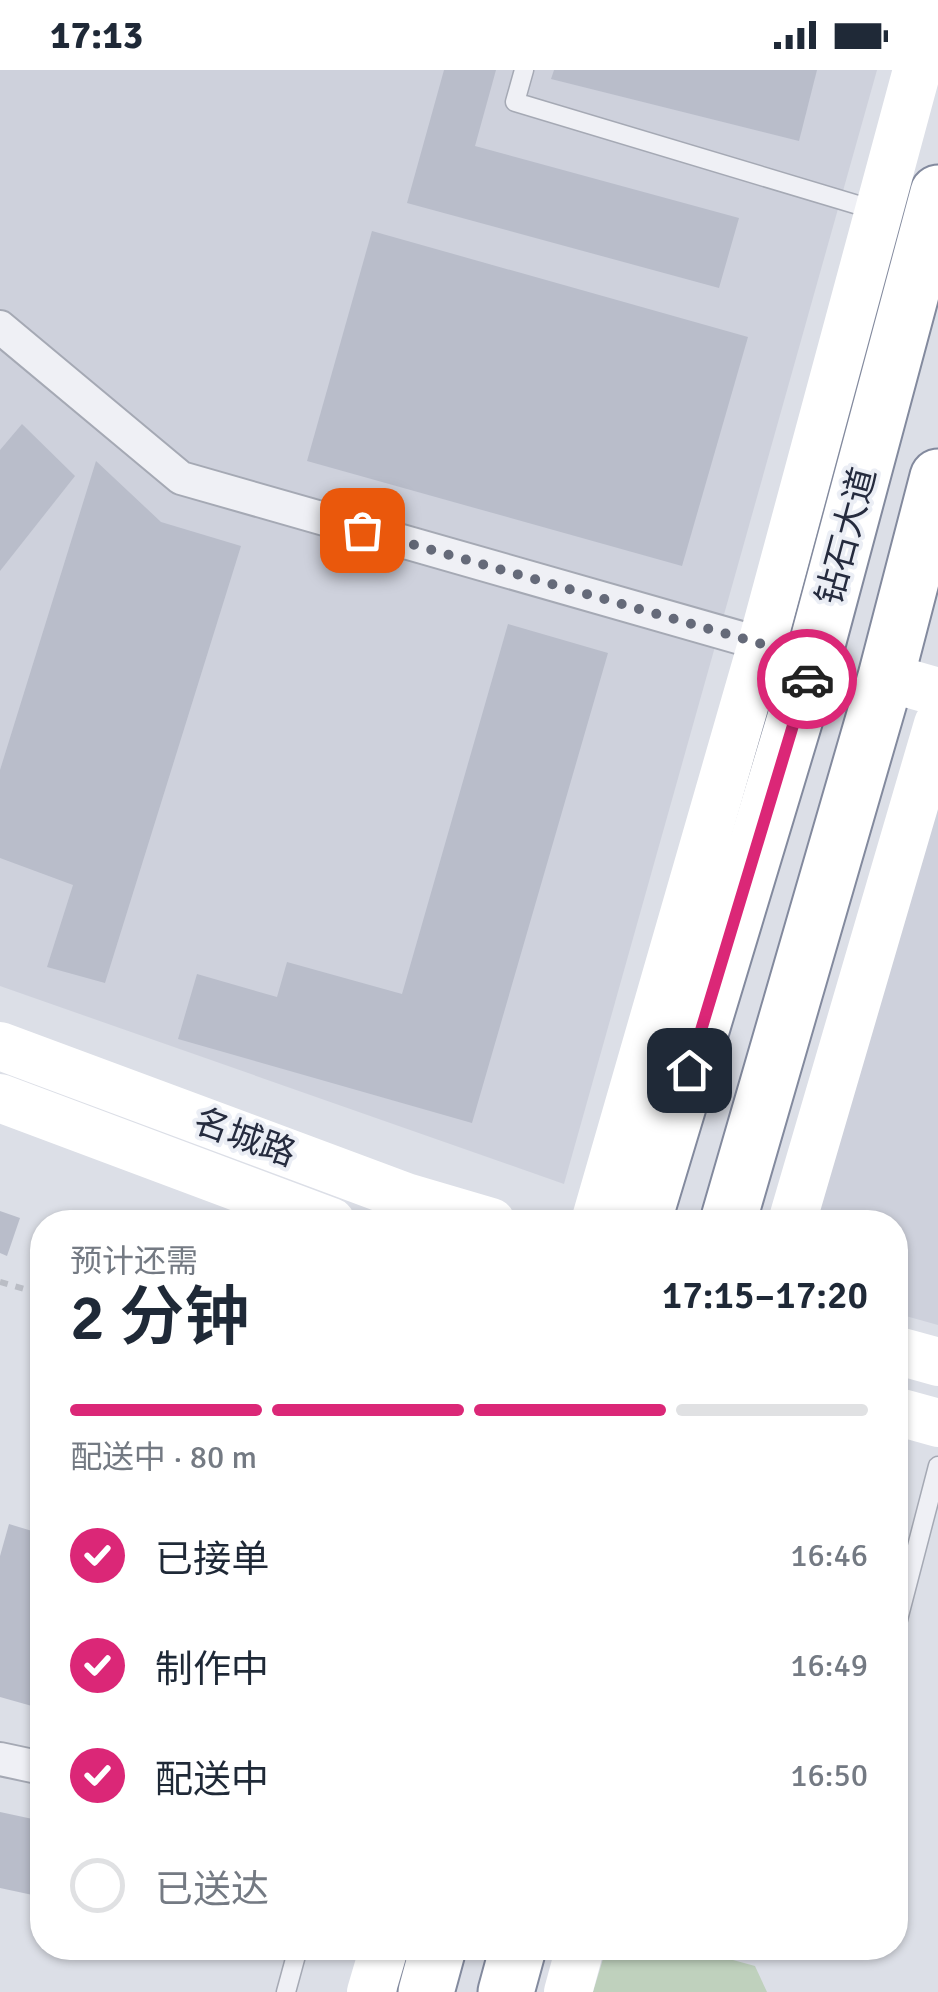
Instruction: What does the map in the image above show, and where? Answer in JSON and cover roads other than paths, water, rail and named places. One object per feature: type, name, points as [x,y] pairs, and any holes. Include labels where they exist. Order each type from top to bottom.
[{"type":"highway","name":"钻石大道","points":[[648,1210],[815,652],[902,193]]},
{"type":"highway","points":[[731,1210],[886,677],[938,477]]},
{"type":"highway","points":[[426,1992],[435,1960]]},
{"type":"highway","points":[[506,1992],[515,1960]]},
{"type":"street","points":[[902,193],[916,70]]},
{"type":"street","points":[[598,1210],[762,644],[938,80]]},
{"type":"street","points":[[0,327],[181,478],[762,644],[815,652]]},
{"type":"street","points":[[886,677],[938,692]]},
{"type":"street","points":[[796,1210],[938,724]]},
{"type":"street","name":"名城路","points":[[0,1046],[450,1210]]},
{"type":"street","name":"名城路","points":[[0,1098],[299,1210]]},
{"type":"street","points":[[908,1354],[938,1362]]},
{"type":"street","points":[[908,1415],[938,1423]]},
{"type":"street","points":[[0,1759],[30,1765]]},
{"type":"street","points":[[371,1992],[380,1960]]},
{"type":"street","points":[[568,1992],[577,1960]]},
{"type":"lane","points":[[524,70],[514,102],[902,193]]},
{"type":"lane","points":[[908,1581],[938,1466]]},
{"type":"lane","points":[[286,1992],[295,1960]]}]
